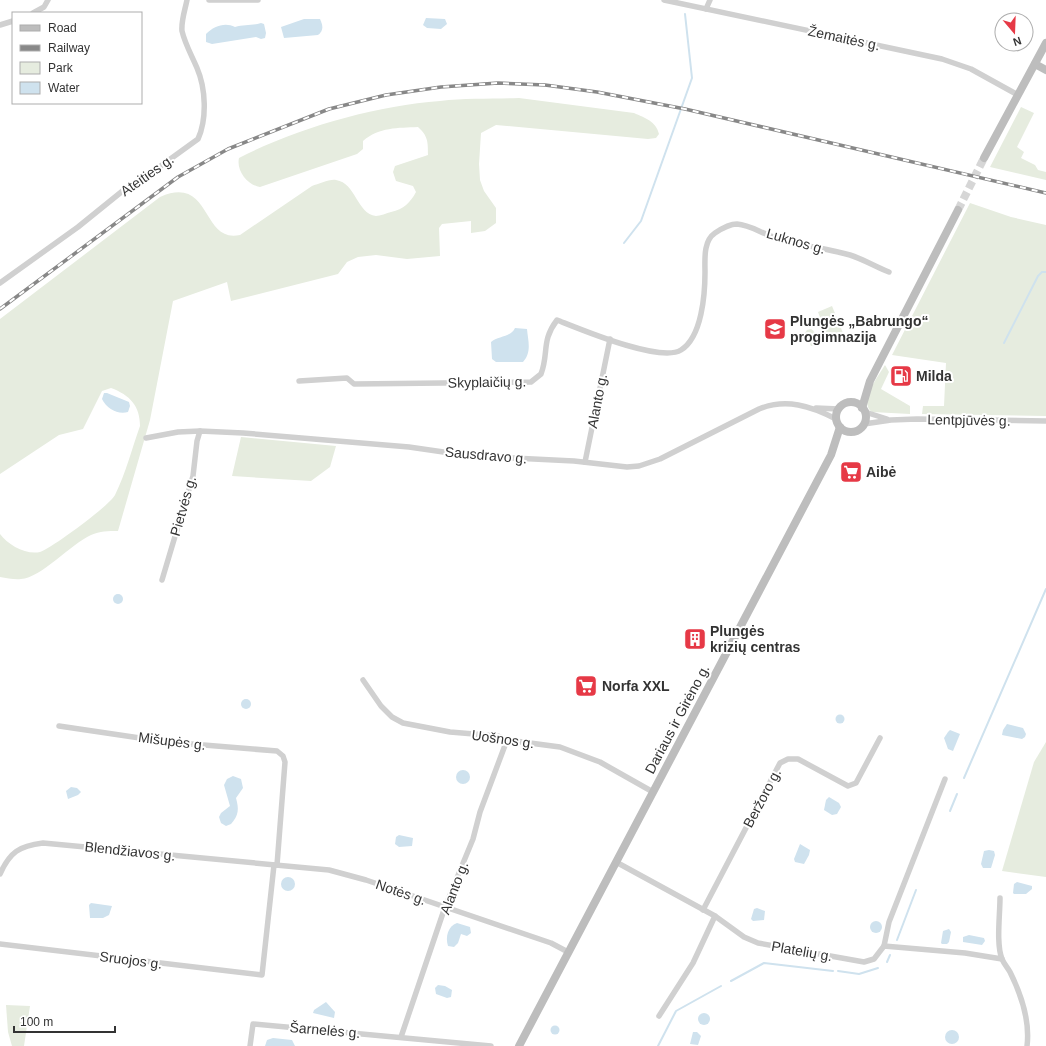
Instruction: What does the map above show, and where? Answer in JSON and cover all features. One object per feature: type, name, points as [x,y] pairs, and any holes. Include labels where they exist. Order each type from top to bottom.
[{"type":"main road","points":[[984,158],[1046,44]]},
{"type":"main road","points":[[1035,64],[1046,70]]},
{"type":"main road","points":[[849,432],[840,427],[836,419],[839,409],[844,404],[852,402],[870,381],[958,210]]},
{"type":"main road","points":[[864,424],[864,410],[870,381]]},
{"type":"main road","points":[[852,402],[864,410]]},
{"type":"main road","name":"Dariaus ir Girėno g.","points":[[832,453],[849,432],[858,430],[864,424]]},
{"type":"main road","name":"Dariaus ir Girėno g.","points":[[519,1046],[832,453],[840,427]]},
{"type":"street","points":[[44,10],[48,0]]},
{"type":"street","name":"Ateities g.","points":[[0,283],[78,227],[125,189],[152,173],[198,139],[202,130],[203,88],[198,70],[182,30],[187,0]]},
{"type":"street","points":[[209,0],[258,0]]},
{"type":"street","name":"Žemaitės g.","points":[[664,0],[942,59],[971,69],[1018,95]]},
{"type":"street","points":[[706,9],[710,0]]},
{"type":"street","points":[[0,25],[12,21]]},
{"type":"street","name":"Luknos g.","points":[[707,242],[714,234],[726,227],[742,225],[752,227],[777,238],[851,256],[889,272]]},
{"type":"street","name":"Skyplaičių g.","points":[[299,381],[347,378],[354,384],[447,382],[525,384],[536,380],[541,374],[546,340],[549,331],[557,320],[598,336],[658,354],[670,354],[681,350],[688,343],[696,329],[702,313],[705,294],[705,259],[707,242]]},
{"type":"street","name":"Alanto g.","points":[[585,462],[610,339]]},
{"type":"street","name":"Sausdravo g.","points":[[146,438],[178,432],[200,431],[409,447],[471,456],[585,462],[618,467],[639,466],[660,459],[766,406],[785,403],[812,408],[839,409]]},
{"type":"street","name":"Sausdravo g.","points":[[812,408],[836,419]]},
{"type":"street","name":"Lentpjūvės g.","points":[[864,410],[891,420]]},
{"type":"street","name":"Lentpjūvės g.","points":[[864,424],[891,420],[1046,421]]},
{"type":"street","name":"Pietvės g.","points":[[162,580],[193,476],[197,441],[200,431]]},
{"type":"street","name":"Uošnos g.","points":[[363,680],[381,706],[403,723],[450,732],[498,736],[507,740],[560,747],[600,762],[653,792]]},
{"type":"street","name":"Mišupės g.","points":[[59,726],[167,742],[277,751],[283,756],[285,767],[276,865]]},
{"type":"street","name":"Beržoro g.","points":[[703,910],[780,763],[788,759],[798,759],[848,786],[856,783],[880,738]]},
{"type":"street","name":"Alanto g.","points":[[401,1037],[445,907],[473,839],[485,798],[507,740]]},
{"type":"street","points":[[945,779],[889,922],[884,946],[965,953],[1002,959]]},
{"type":"street","name":"Blendžiavos g.","points":[[0,874],[4,865],[18,849],[43,843],[276,865]]},
{"type":"street","name":"Platelių g.","points":[[616,862],[715,916],[744,937],[772,947],[864,962],[874,959],[884,946]]},
{"type":"street","name":"Notės g.","points":[[276,865],[329,870],[366,880],[551,943],[568,952]]},
{"type":"street","name":"Sruojos g.","points":[[0,944],[262,975],[276,865]]},
{"type":"street","points":[[1000,898],[1000,945],[1002,959],[1015,984],[1027,1020],[1027,1046]]},
{"type":"street","points":[[659,1016],[693,963],[715,916]]},
{"type":"street","name":"Šarnelės g.","points":[[250,1046],[253,1024],[491,1046]]},
{"type":"green space","points":[[519,98],[634,113],[653,123],[659,134],[656,138],[648,139],[496,125],[481,133],[479,164],[480,180],[484,191],[496,208],[496,223],[485,231],[471,233],[471,221],[442,224],[439,228],[440,256],[407,259],[376,255],[358,257],[347,262],[338,274],[231,301],[227,282],[173,301],[150,420],[118,531],[101,532],[83,539],[47,567],[29,577],[16,579],[0,577],[0,534],[12,545],[23,551],[35,553],[40,552],[80,526],[111,500],[119,487],[126,469],[140,426],[140,419],[133,402],[124,394],[111,388],[102,391],[83,429],[59,435],[0,474],[0,319],[160,197],[177,192],[189,194],[198,201],[218,230],[227,235],[240,235],[312,186],[333,180],[343,182],[352,192],[360,205],[370,214],[378,216],[396,211],[409,202],[416,192],[413,186],[396,181],[393,172],[395,166],[428,155],[427,140],[424,133],[418,127],[389,129],[376,133],[363,141],[363,149],[357,154],[260,187],[251,183],[244,177],[239,168],[239,158],[286,137],[363,113],[415,104],[450,100]]},
{"type":"green space","points":[[1021,107],[1034,113],[1017,147],[1024,152],[1021,158],[1035,165],[1038,170],[1046,172],[1046,180],[990,167]]},
{"type":"green space","points":[[970,203],[1011,217],[1046,225],[1046,416],[922,414],[923,406],[944,406],[946,363],[892,355]]},
{"type":"green space","points":[[832,306],[843,333],[828,339],[818,312]]},
{"type":"green space","points":[[811,329],[817,338],[817,344],[811,346],[805,333],[807,330]]},
{"type":"green space","points":[[885,365],[889,372],[881,389],[910,406],[910,414],[872,412],[868,408],[868,395]]},
{"type":"green space","points":[[241,437],[336,446],[330,467],[311,481],[232,476]]},
{"type":"green space","points":[[1046,742],[1046,877],[1002,871],[1034,762]]},
{"type":"green space","points":[[6,1005],[30,1006],[24,1046],[12,1046],[8,1032]]},
{"type":"water","points":[[426,18],[445,19],[447,24],[441,29],[427,28],[423,25]]},
{"type":"water","points":[[304,19],[320,19],[322,28],[320,33],[318,35],[284,38],[281,27]]},
{"type":"water","points":[[261,23],[264,24],[266,33],[265,38],[261,39],[256,37],[212,44],[206,42],[206,34],[212,29],[220,26],[227,25],[235,27]]},
{"type":"water","points":[[515,328],[527,329],[529,346],[526,358],[523,362],[496,362],[492,359],[491,342],[511,333]]},
{"type":"water","points":[[104,393],[129,402],[130,406],[128,412],[120,413],[107,406],[102,399]]},
{"type":"water","points":[[116,594],[120,594],[123,599],[120,604],[116,604],[113,601],[113,597]]},
{"type":"water","points":[[244,699],[248,699],[250,700],[250,708],[244,709],[241,706],[241,702]]},
{"type":"water","points":[[840,714],[845,719],[840,724],[835,719]]},
{"type":"water","points":[[1007,724],[1023,728],[1026,734],[1025,737],[1022,739],[1002,735]]},
{"type":"water","points":[[950,730],[960,734],[953,751],[948,749],[944,738]]},
{"type":"water","points":[[460,770],[466,770],[470,774],[470,780],[466,784],[460,784],[456,780],[456,774]]},
{"type":"water","points":[[233,776],[241,779],[243,788],[236,798],[238,809],[236,818],[231,824],[226,826],[221,823],[219,817],[221,813],[230,806],[224,785],[227,779]]},
{"type":"water","points":[[71,787],[77,788],[81,792],[78,795],[68,799],[66,791]]},
{"type":"water","points":[[829,797],[839,803],[841,807],[837,814],[832,815],[824,810],[826,800]]},
{"type":"water","points":[[399,835],[413,838],[412,846],[399,847],[395,844],[396,837]]},
{"type":"water","points":[[800,844],[810,850],[804,864],[795,862],[794,859]]},
{"type":"water","points":[[984,851],[994,851],[995,855],[991,868],[983,868],[981,864]]},
{"type":"water","points":[[288,877],[293,879],[295,884],[293,889],[288,891],[283,889],[281,884],[283,879]]},
{"type":"water","points":[[1017,882],[1032,886],[1032,889],[1026,894],[1014,894],[1014,884]]},
{"type":"water","points":[[91,903],[112,906],[109,915],[103,918],[90,918],[89,905]]},
{"type":"water","points":[[757,908],[765,911],[764,920],[753,921],[751,919],[754,909]]},
{"type":"water","points":[[876,921],[880,923],[882,927],[880,931],[876,933],[872,931],[870,927],[872,923]]},
{"type":"water","points":[[457,923],[470,927],[471,933],[467,936],[461,934],[458,943],[454,947],[448,946],[447,939],[449,929]]},
{"type":"water","points":[[949,929],[951,932],[949,942],[947,944],[942,944],[943,931]]},
{"type":"water","points":[[969,935],[984,938],[985,941],[982,945],[963,942],[963,937]]},
{"type":"water","points":[[438,985],[445,986],[452,990],[451,997],[447,998],[436,994],[435,988]]},
{"type":"water","points":[[326,1002],[335,1012],[334,1018],[313,1013],[314,1010]]},
{"type":"water","points":[[704,1013],[708,1015],[710,1019],[708,1023],[704,1025],[700,1023],[698,1019],[700,1015]]},
{"type":"water","points":[[555,1025],[560,1030],[555,1035],[550,1030]]},
{"type":"water","points":[[949,1030],[955,1030],[959,1034],[959,1040],[955,1044],[949,1044],[945,1040],[945,1034]]},
{"type":"water","points":[[693,1032],[697,1032],[701,1036],[698,1045],[690,1044]]},
{"type":"water","points":[[273,1038],[292,1040],[295,1046],[265,1046],[267,1040]]},
{"type":"waterway","points":[[624,243],[641,221],[692,78],[685,14]]},
{"type":"waterway","points":[[1004,343],[1038,276],[1042,272],[1046,272]]},
{"type":"waterway","points":[[964,778],[1046,589]]},
{"type":"waterway","points":[[950,811],[957,794]]},
{"type":"waterway","points":[[897,940],[916,890]]},
{"type":"waterway","points":[[887,962],[890,955]]},
{"type":"waterway","points":[[731,981],[764,963],[833,971]]},
{"type":"waterway","points":[[838,971],[859,974],[878,968]]},
{"type":"waterway","points":[[658,1046],[676,1011],[721,986]]},
{"type":"tunnel","points":[[958,210],[984,158]]},
{"type":"railway","points":[[0,309],[178,177],[228,149],[329,109],[386,95],[441,87],[498,83],[545,85],[597,92],[685,109],[1046,193]]},
{"type":"place","name":"Plungės „Babrungo“ progimnazija","points":[[775,329]]},
{"type":"place","name":"Milda","points":[[901,376]]},
{"type":"place","name":"Aibė","points":[[851,472]]},
{"type":"place","name":"Plungės krizių centras","points":[[695,639]]},
{"type":"place","name":"Norfa XXL","points":[[586,686]]}]
